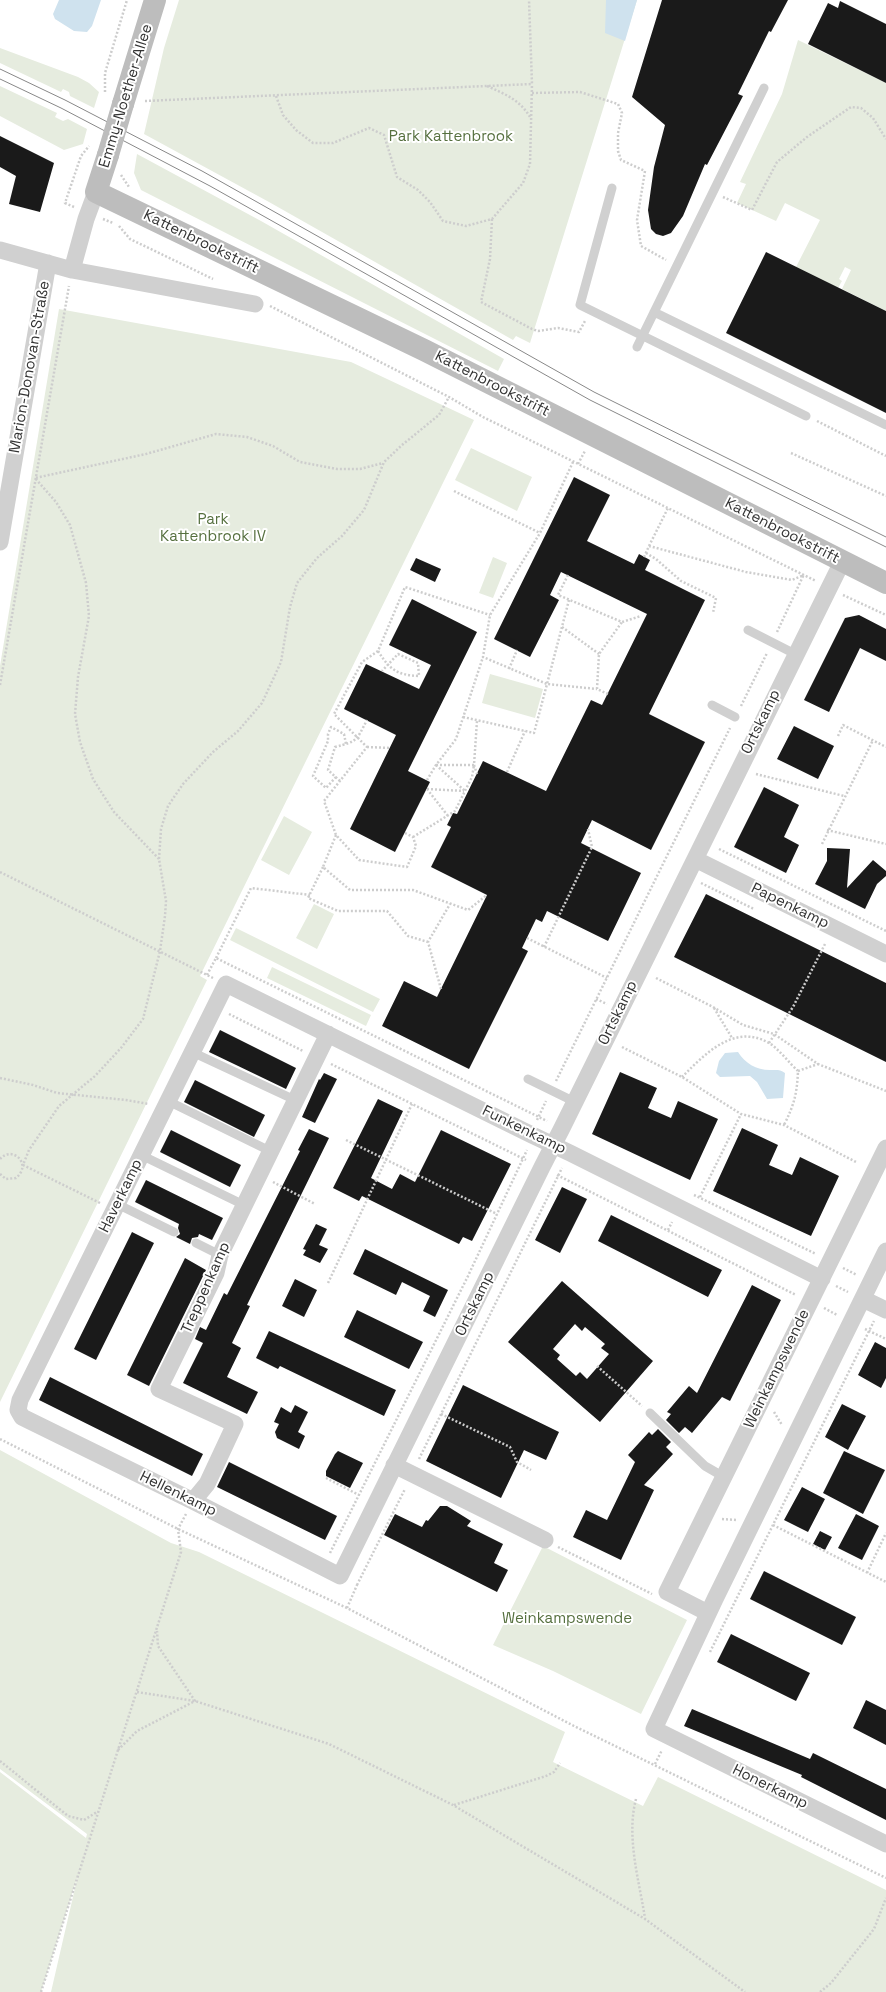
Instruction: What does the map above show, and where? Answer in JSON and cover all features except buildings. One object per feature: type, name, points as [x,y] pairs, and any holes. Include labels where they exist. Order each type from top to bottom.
[{"type":"main road","name":"Emmy-Noether-Allee","points":[[96,192],[108,155],[114,100],[155,0]]},
{"type":"main road","name":"Kattenbrookstrift","points":[[96,192],[430,353],[886,583]]},
{"type":"street","name":"Marion-Donovan-Straße","points":[[72,270],[86,219],[96,192]]},
{"type":"street","points":[[0,250],[72,270],[261,304]]},
{"type":"street","name":"Marion-Donovan-Straße","points":[[0,542],[2,518],[48,263]]},
{"type":"street","name":"Ortskamp","points":[[340,1576],[828,587],[842,562]]},
{"type":"street","name":"Papenkamp","points":[[695,859],[886,954]]},
{"type":"street","name":"Funkenkamp","points":[[226,984],[822,1279]]},
{"type":"street","name":"Haverkamp","points":[[18,1410],[20,1400],[226,984]]},
{"type":"street","name":"Treppenkamp","points":[[193,1500],[206,1484],[235,1424],[159,1389],[216,1273],[220,1255],[258,1174],[328,1034]]},
{"type":"street","name":"Weinkampswende","points":[[667,1592],[886,1148]]},
{"type":"street","points":[[661,1732],[708,1613],[886,1251]]},
{"type":"street","points":[[863,1299],[883,1309]]},
{"type":"street","name":"Hellenkamp","points":[[18,1410],[22,1417],[193,1500],[340,1576]]},
{"type":"street","points":[[394,1465],[545,1540]]},
{"type":"street","points":[[667,1592],[708,1613]]},
{"type":"street","name":"Honerkamp","points":[[661,1732],[886,1844]]},
{"type":"lane","points":[[637,347],[764,88]]},
{"type":"lane","points":[[612,188],[580,306],[806,416]]},
{"type":"lane","points":[[654,312],[886,425]]},
{"type":"lane","points":[[748,630],[795,654]]},
{"type":"lane","points":[[712,705],[735,717]]},
{"type":"lane","points":[[192,1052],[295,1100]]},
{"type":"lane","points":[[528,1079],[575,1102]]},
{"type":"lane","points":[[166,1105],[270,1151]]},
{"type":"lane","points":[[141,1155],[244,1205]]},
{"type":"lane","points":[[116,1207],[174,1232]]},
{"type":"lane","points":[[196,1243],[220,1255]]},
{"type":"lane","points":[[650,1413],[706,1466],[724,1477]]},
{"type":"path","points":[[114,100],[105,73],[127,0]]},
{"type":"path","points":[[276,96],[283,115],[296,130],[313,143],[333,143],[369,128],[384,135],[397,177],[418,190],[430,202],[442,221],[466,226],[492,219],[523,183],[530,164],[532,84],[529,0]]},
{"type":"path","points":[[145,101],[532,84]]},
{"type":"path","points":[[486,86],[511,97],[524,108],[531,119]]},
{"type":"path","points":[[532,93],[580,92],[618,104],[622,113],[618,133],[618,151],[621,160],[645,171],[637,220],[641,246],[677,266]]},
{"type":"path","points":[[714,192],[752,210],[777,162],[807,136],[851,107],[861,108],[873,118],[886,139]]},
{"type":"path","points":[[492,219],[490,259],[481,302],[514,320],[538,330],[558,328],[579,332],[589,315],[595,313]]},
{"type":"path","points":[[120,226],[130,238],[217,280]]},
{"type":"path","points":[[0,685],[72,270]]},
{"type":"path","points":[[261,304],[449,397],[483,417],[573,462],[886,615]]},
{"type":"path","points":[[0,1174],[6,1178],[16,1178],[22,1170],[29,1150],[59,1106],[95,1076],[121,1048],[142,1019],[160,952],[166,901],[159,859],[161,829],[168,806],[183,784],[213,752],[238,731],[262,703],[281,662],[290,607],[297,583],[317,558],[342,536],[364,510],[384,462],[440,414],[449,397]]},
{"type":"path","points":[[806,416],[886,456]]},
{"type":"path","points":[[35,478],[146,454],[216,434],[247,436],[273,446],[300,462],[337,469],[360,469],[384,462]]},
{"type":"path","points":[[791,452],[886,496]]},
{"type":"path","points":[[427,780],[436,765],[456,739],[483,657],[490,615],[540,534],[573,462]]},
{"type":"path","points":[[35,478],[56,502],[70,526],[86,583],[89,616],[78,677],[75,714],[80,742],[94,779],[114,812],[159,859]]},
{"type":"path","points":[[454,491],[540,534]]},
{"type":"path","points":[[644,556],[668,508]]},
{"type":"path","points":[[649,546],[746,572],[792,580],[804,574]]},
{"type":"path","points":[[646,553],[656,559],[681,581],[716,598],[713,613]]},
{"type":"path","points":[[323,1568],[524,1160],[538,1116],[772,642],[804,574]]},
{"type":"path","points":[[568,575],[558,595],[622,622]]},
{"type":"path","points":[[390,748],[367,747],[334,714],[362,662],[378,651],[405,587],[490,615]]},
{"type":"path","points":[[463,717],[534,733],[570,600]]},
{"type":"path","points":[[597,689],[599,654],[622,622],[641,616]]},
{"type":"path","points":[[562,628],[599,654]]},
{"type":"path","points":[[382,671],[400,650]]},
{"type":"path","points":[[509,668],[517,650]]},
{"type":"path","points":[[378,651],[387,664],[402,675],[419,676],[418,662],[398,654]]},
{"type":"path","points":[[483,657],[547,684],[597,689],[608,694]]},
{"type":"path","points":[[340,781],[328,770],[335,747],[354,742],[358,738],[367,720]]},
{"type":"path","points":[[413,837],[455,811],[472,776],[477,721]]},
{"type":"path","points":[[838,736],[842,725],[886,747]]},
{"type":"path","points":[[336,777],[326,788],[312,776],[328,741],[328,734],[331,728],[344,734],[346,744]]},
{"type":"path","points":[[507,772],[524,731]]},
{"type":"path","points":[[822,844],[827,830],[873,740]]},
{"type":"path","points":[[367,747],[324,801],[336,835],[359,860],[406,867],[416,846],[413,837],[405,833]]},
{"type":"path","points":[[436,765],[474,765]]},
{"type":"path","points":[[436,765],[465,791]]},
{"type":"path","points":[[474,765],[477,774]]},
{"type":"path","points":[[756,774],[844,796]]},
{"type":"path","points":[[448,816],[427,789],[465,791]]},
{"type":"path","points":[[544,947],[592,847],[588,829]]},
{"type":"path","points":[[827,830],[886,844]]},
{"type":"path","points":[[336,835],[308,898],[338,911],[388,911],[408,936],[428,942]]},
{"type":"path","points":[[719,849],[886,931]]},
{"type":"path","points":[[323,866],[350,890],[413,890],[468,910],[488,895]]},
{"type":"path","points":[[0,872],[226,984]]},
{"type":"path","points":[[207,975],[251,888],[310,895]]},
{"type":"path","points":[[441,989],[428,942],[450,904]]},
{"type":"path","points":[[527,938],[606,978]]},
{"type":"path","points":[[770,1043],[774,1034],[793,1007],[825,944]]},
{"type":"path","points":[[216,958],[562,1128]]},
{"type":"path","points":[[656,978],[713,1007],[743,1025],[774,1034],[818,1064],[886,1091]]},
{"type":"path","points":[[713,1007],[732,1038]]},
{"type":"path","points":[[682,1077],[716,1046],[732,1038],[747,1036],[770,1043],[798,1071],[797,1093],[794,1107],[784,1125]]},
{"type":"path","points":[[622,1047],[682,1077],[741,1114],[784,1125],[856,1162]]},
{"type":"path","points":[[798,1071],[818,1064]]},
{"type":"path","points":[[0,1078],[33,1084],[58,1093],[166,1105]]},
{"type":"path","points":[[328,1283],[412,1104]]},
{"type":"path","points":[[700,1197],[741,1114]]},
{"type":"path","points":[[346,1140],[497,1214]]},
{"type":"path","points":[[0,1159],[6,1154],[12,1154],[21,1160],[23,1165],[116,1207]]},
{"type":"path","points":[[258,1174],[315,1204]]},
{"type":"path","points":[[693,1194],[812,1251],[830,1262],[871,1282]]},
{"type":"path","points":[[822,1279],[863,1299]]},
{"type":"path","points":[[709,1655],[773,1525],[883,1309]]},
{"type":"path","points":[[597,1366],[650,1413]]},
{"type":"path","points":[[765,1394],[792,1442]]},
{"type":"path","points":[[441,1414],[510,1447],[517,1462],[530,1470]]},
{"type":"path","points":[[0,1439],[178,1529],[347,1608],[574,1726],[655,1764],[886,1878]]},
{"type":"path","points":[[326,1478],[359,1495]]},
{"type":"path","points":[[704,1517],[753,1522]]},
{"type":"path","points":[[773,1525],[886,1582]]},
{"type":"path","points":[[41,1992],[181,1552],[178,1529]]},
{"type":"path","points":[[867,1573],[886,1533]]},
{"type":"path","points":[[545,1540],[658,1596],[667,1592]]},
{"type":"path","points":[[156,1628],[158,1646],[195,1701]]},
{"type":"path","points":[[136,1692],[195,1701],[329,1744],[453,1805],[645,1918],[745,1992]]},
{"type":"path","points":[[118,1750],[137,1731],[195,1701]]},
{"type":"path","points":[[655,1764],[661,1732]]},
{"type":"path","points":[[0,1761],[68,1816],[84,1820],[98,1812]]},
{"type":"path","points":[[453,1805],[546,1776],[554,1772],[560,1763]]},
{"type":"path","points":[[636,1799],[632,1815],[633,1839],[645,1918]]},
{"type":"path","points":[[820,1992],[831,1983],[874,1929],[886,1898]]},
{"type":"green space","name":"Park Kattenbrook","points":[[179,0],[637,0],[530,343],[516,336],[513,340],[269,202],[144,134],[164,48]]},
{"type":"green space","points":[[798,40],[886,83],[886,311],[842,289],[851,270],[845,267],[839,279],[842,281],[838,288],[796,267],[820,220],[785,203],[776,221],[737,203],[746,184],[740,182],[782,94]]},
{"type":"green space","points":[[0,48],[78,77],[89,83],[99,92],[94,108],[70,96],[69,92],[63,89],[61,92],[0,63]]},
{"type":"green space","points":[[0,86],[57,113],[55,117],[63,121],[68,119],[87,129],[83,144],[64,150],[0,116]]},
{"type":"green space","points":[[137,154],[261,221],[504,359],[498,371],[141,190],[134,173]]},
{"type":"green space","name":"Park Kattenbrook IV","points":[[59,309],[351,362],[474,420],[200,976],[207,980],[0,1402],[0,666]]},
{"type":"green space","points":[[471,448],[532,477],[517,511],[455,480]]},
{"type":"green space","points":[[493,557],[507,563],[493,598],[479,593]]},
{"type":"green space","points":[[490,674],[543,689],[535,718],[482,703]]},
{"type":"green space","points":[[284,816],[312,832],[289,875],[261,860]]},
{"type":"green space","points":[[314,904],[334,914],[317,949],[296,938]]},
{"type":"green space","points":[[236,928],[380,999],[373,1012],[230,940]]},
{"type":"green space","points":[[272,967],[371,1015],[366,1026],[267,978]]},
{"type":"green space","points":[[0,1450],[171,1543],[199,1552],[565,1732],[553,1762],[643,1806],[658,1777],[886,1890],[886,1992],[51,1992],[78,1875],[41,1992],[0,1992],[0,1772],[86,1838],[87,1834],[0,1769]]},
{"type":"green space","name":"Weinkampswende","points":[[543,1546],[687,1620],[641,1714],[553,1671],[493,1645]]},
{"type":"water","points":[[59,0],[101,0],[92,26],[87,32],[74,31],[55,19],[53,14]]},
{"type":"water","points":[[606,0],[637,0],[625,41],[605,33]]},
{"type":"water","points":[[738,1052],[751,1065],[760,1069],[780,1070],[785,1073],[783,1098],[767,1099],[757,1082],[750,1076],[720,1077],[716,1073],[719,1061],[725,1053]]},
{"type":"tram line","points":[[0,69],[65,100],[202,171],[594,392],[886,537]]},
{"type":"tram line","points":[[0,79],[61,108],[210,186],[590,400],[886,547]]}]
